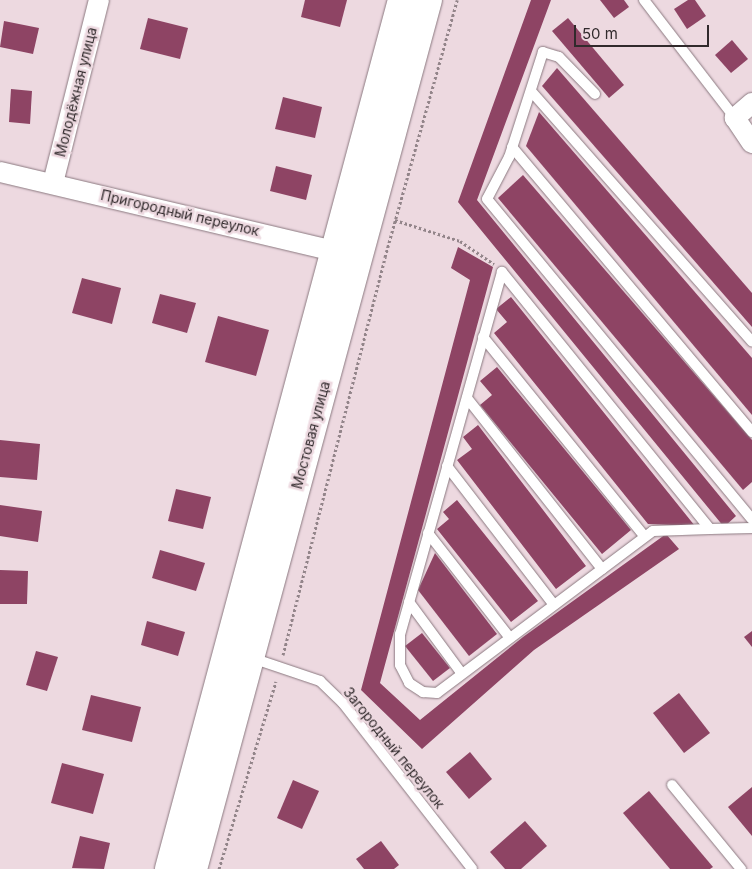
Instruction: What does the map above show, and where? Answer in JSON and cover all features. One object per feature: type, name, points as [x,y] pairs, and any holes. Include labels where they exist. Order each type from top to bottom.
[{"type":"main road","name":"Мостовая улица","points":[[193,869],[250,657],[348,253],[402,0]]},
{"type":"main road","name":"Мостовая улица","points":[[169,869],[348,253],[428,0]]},
{"type":"street","name":"Молодёжная улица","points":[[53,183],[99,0]]},
{"type":"street","points":[[752,103],[735,118],[752,143]]},
{"type":"street","name":"Пригородный переулок","points":[[0,172],[348,253]]},
{"type":"lane","points":[[644,0],[735,118]]},
{"type":"lane","points":[[594,94],[558,57],[543,52],[512,147],[487,199],[748,506],[752,519]]},
{"type":"lane","points":[[530,91],[752,342]]},
{"type":"lane","points":[[512,147],[752,432]]},
{"type":"lane","points":[[502,272],[400,634],[400,665],[409,683],[423,692],[437,693],[653,530],[752,528]]},
{"type":"lane","points":[[502,272],[710,529]]},
{"type":"lane","points":[[483,338],[645,537]]},
{"type":"lane","points":[[467,398],[602,569]]},
{"type":"lane","points":[[447,466],[554,605]]},
{"type":"lane","points":[[428,533],[510,638]]},
{"type":"lane","points":[[409,602],[462,674]]},
{"type":"lane","name":"Загородный переулок","points":[[250,657],[281,666],[320,681],[344,703],[472,869]]},
{"type":"lane","points":[[672,785],[741,869]]},
{"type":"path","points":[[219,869],[281,666],[395,220],[458,0]]},
{"type":"path","points":[[395,220],[460,241],[490,259],[502,272]]},
{"type":"building","points":[[305,0],[347,0],[340,27],[301,17]]},
{"type":"building","points":[[531,0],[551,0],[477,200],[736,516],[724,527],[458,202]]},
{"type":"building","points":[[600,0],[624,0],[629,7],[614,18]]},
{"type":"building","points":[[688,0],[695,0],[706,16],[687,29],[674,9]]},
{"type":"building","points":[[148,18],[188,28],[180,59],[140,49]]},
{"type":"building","points":[[568,18],[624,85],[609,98],[552,31]]},
{"type":"building","points":[[4,21],[39,28],[33,54],[0,47]]},
{"type":"building","points":[[732,40],[748,59],[731,73],[715,55]]},
{"type":"building","points":[[557,68],[752,293],[752,327],[542,86]]},
{"type":"building","points":[[11,89],[32,91],[30,124],[9,122]]},
{"type":"building","points":[[283,97],[322,107],[315,138],[275,129]]},
{"type":"building","points":[[539,112],[752,358],[752,415],[526,146]]},
{"type":"building","points":[[276,166],[312,175],[306,200],[270,191]]},
{"type":"building","points":[[523,175],[752,440],[752,482],[743,490],[498,198]]},
{"type":"building","points":[[458,247],[493,267],[380,683],[420,720],[523,637],[666,534],[679,549],[534,650],[422,749],[361,690],[470,280],[451,268]]},
{"type":"building","points":[[82,278],[121,288],[112,324],[72,313]]},
{"type":"building","points":[[160,294],[196,303],[187,333],[152,323]]},
{"type":"building","points":[[511,297],[695,526],[648,524],[494,333],[507,322],[496,309]]},
{"type":"building","points":[[218,316],[269,330],[256,376],[205,362]]},
{"type":"building","points":[[497,367],[631,530],[602,554],[480,405],[492,395],[480,381]]},
{"type":"building","points":[[478,425],[586,566],[556,589],[457,460],[472,449],[463,437]]},
{"type":"building","points":[[0,440],[40,444],[37,480],[0,477]]},
{"type":"building","points":[[176,489],[211,497],[203,529],[168,521]]},
{"type":"building","points":[[457,500],[538,601],[511,622],[437,529],[449,519],[443,512]]},
{"type":"building","points":[[0,505],[42,511],[38,542],[0,536]]},
{"type":"building","points":[[160,550],[205,563],[196,591],[152,578]]},
{"type":"building","points":[[435,553],[497,634],[469,656],[418,590]]},
{"type":"building","points":[[0,570],[28,571],[27,604],[0,604]]},
{"type":"building","points":[[147,621],[185,632],[178,656],[141,645]]},
{"type":"building","points":[[752,631],[752,647],[744,637]]},
{"type":"building","points":[[422,633],[450,668],[433,681],[405,646]]},
{"type":"building","points":[[36,651],[58,657],[47,691],[26,685]]},
{"type":"building","points":[[679,693],[710,733],[684,753],[653,713]]},
{"type":"building","points":[[91,695],[141,707],[132,742],[82,730]]},
{"type":"building","points":[[470,752],[492,779],[469,799],[446,772]]},
{"type":"building","points":[[62,763],[104,774],[93,814],[51,803]]},
{"type":"building","points":[[293,780],[319,791],[302,829],[277,818]]},
{"type":"building","points":[[752,787],[752,836],[728,807]]},
{"type":"building","points":[[649,791],[713,867],[710,869],[670,869],[623,813]]},
{"type":"building","points":[[525,821],[547,846],[521,869],[505,869],[490,852]]},
{"type":"building","points":[[80,836],[110,843],[104,869],[72,868]]},
{"type":"building","points":[[381,841],[399,865],[394,869],[364,869],[356,859]]}]
